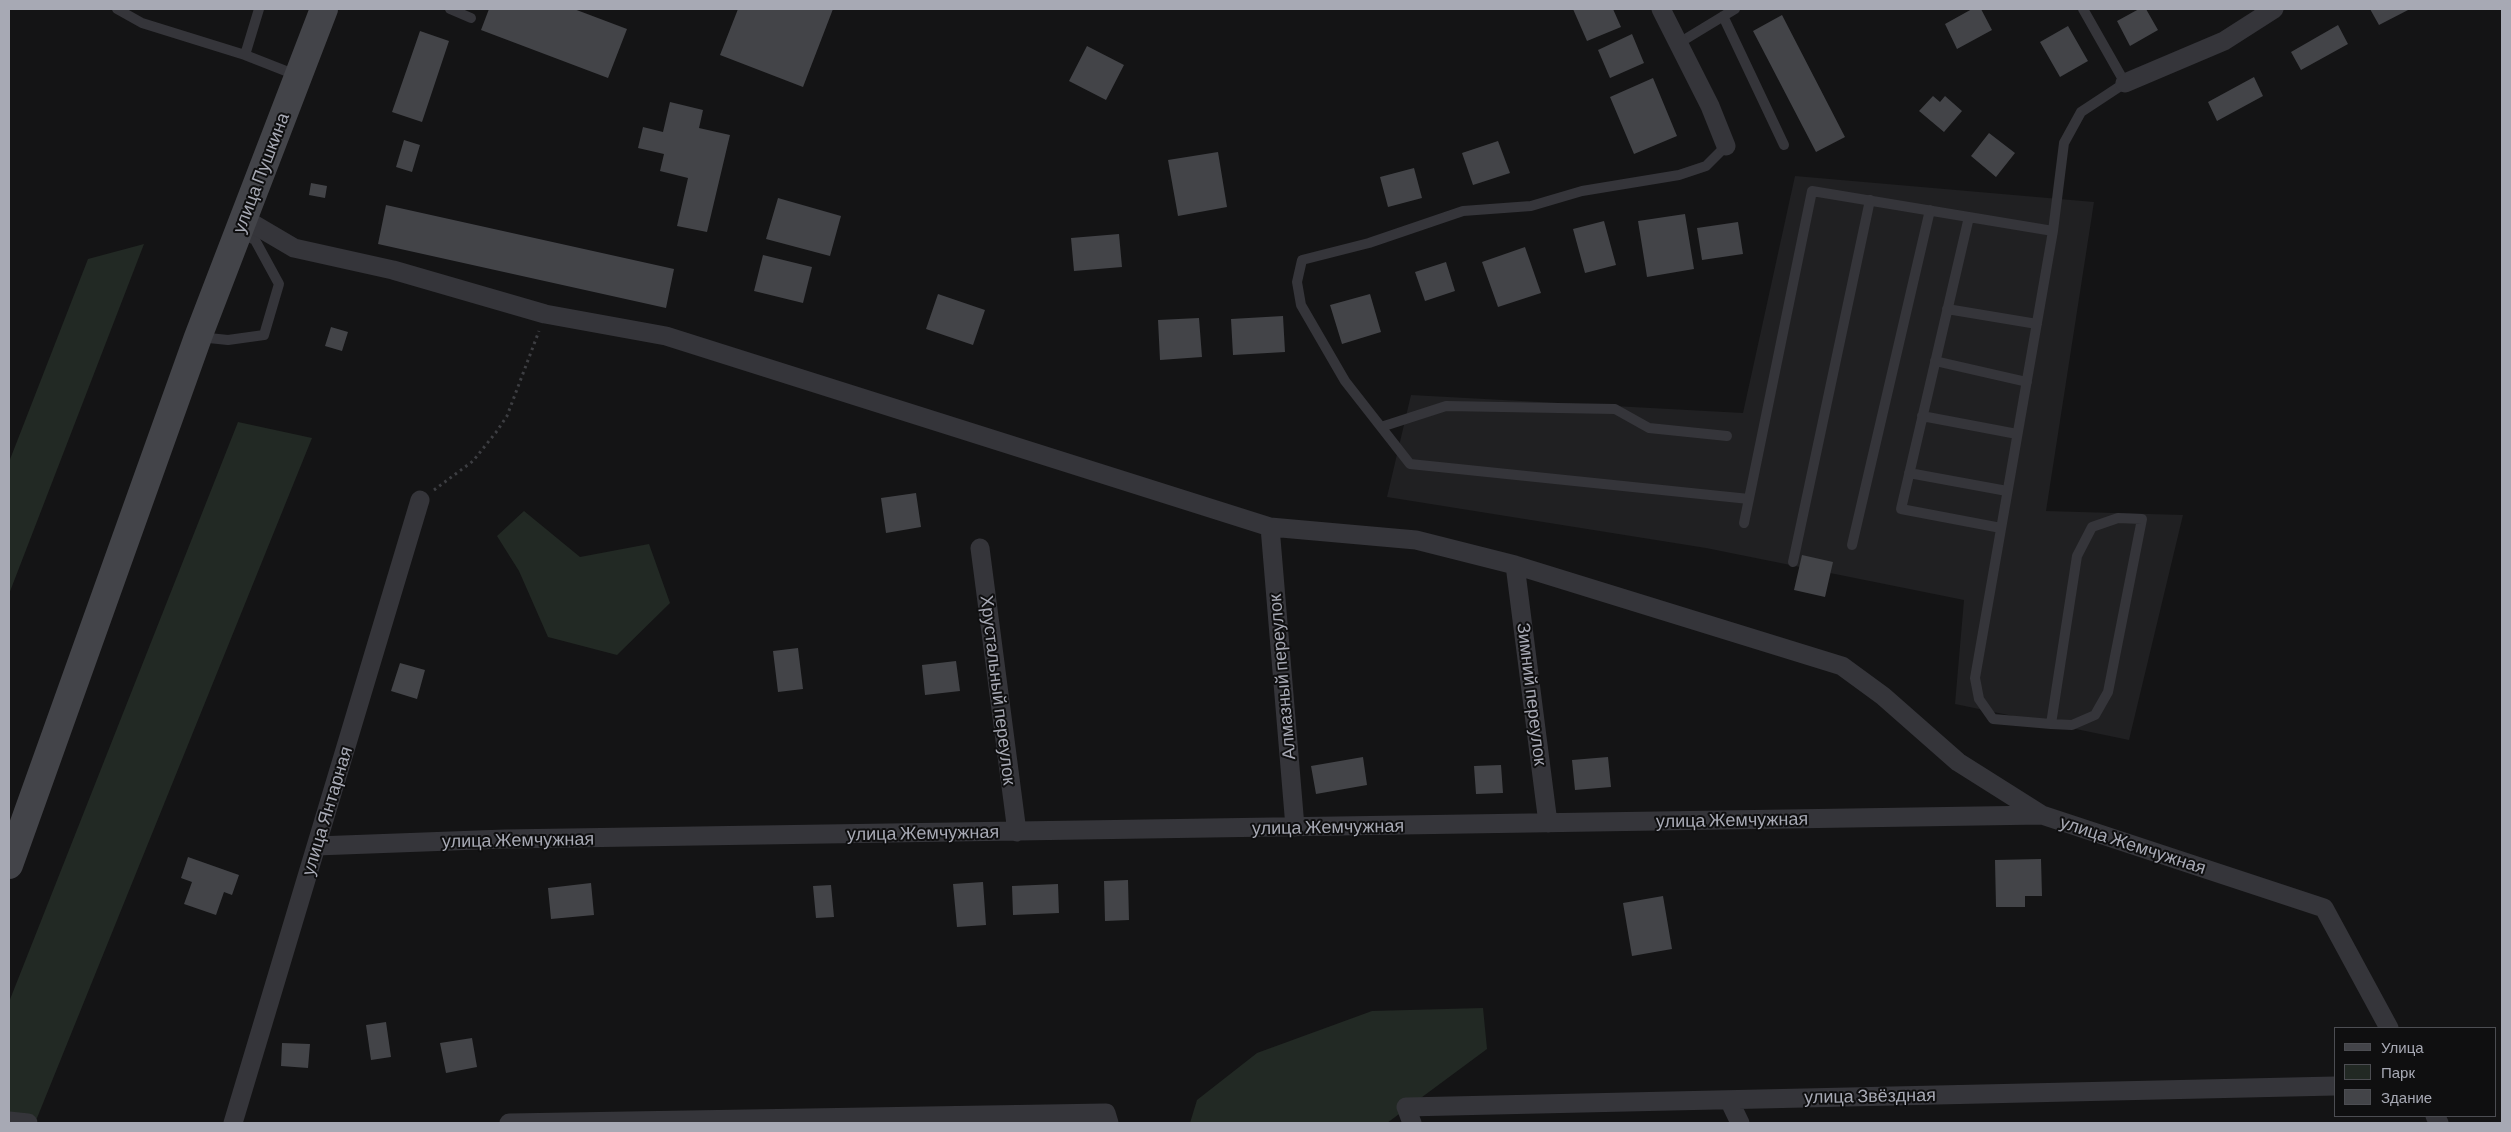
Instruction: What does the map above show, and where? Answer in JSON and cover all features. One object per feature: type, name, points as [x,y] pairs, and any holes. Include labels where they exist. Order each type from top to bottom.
[{"type":"street","name":"улица Пушкина","points":[[9,865],[198,337],[324,9]]},
{"type":"street","points":[[1661,9],[1710,106],[1726,146]]},
{"type":"street","points":[[2125,83],[2224,41],[2274,9]]},
{"type":"street","points":[[240,225],[294,248],[393,270],[545,314],[666,336],[1270,527],[1416,540],[1515,565],[1842,666],[1883,696],[1958,762],[2042,815]]},
{"type":"street","name":"улица Янтарная","points":[[234,1123],[420,500]]},
{"type":"street","name":"Алмазный переулок","points":[[1270,527],[1294,827]]},
{"type":"street","name":"Хрустальный переулок","points":[[980,548],[1017,832]]},
{"type":"street","name":"Зимний переулок","points":[[1515,565],[1548,823]]},
{"type":"street","name":"улица Жемчужная","points":[[316,846],[505,839],[2042,815],[2324,908],[2388,1027]]},
{"type":"street","name":"улица Звёздная","points":[[1409,1115],[1728,1100],[2334,1086]]},
{"type":"street","points":[[1728,1100],[1740,1123]]},
{"type":"street","points":[[510,1123],[1108,1118]]},
{"type":"street","points":[[9,1121],[28,1123]]},
{"type":"lane","points":[[117,9],[142,23],[245,55],[298,76]]},
{"type":"lane","points":[[245,55],[259,9]]},
{"type":"lane","points":[[450,9],[471,18]]},
{"type":"lane","points":[[1679,43],[1735,9]]},
{"type":"lane","points":[[2051,724],[2077,556],[2092,527],[2118,518],[2142,519],[2108,692],[2095,715],[2072,725],[2051,724],[1993,719],[1979,699],[1975,678],[2053,231],[2064,143],[2081,112],[2125,83],[2083,9]]},
{"type":"lane","points":[[1722,16],[1784,145]]},
{"type":"lane","points":[[1726,146],[1706,166],[1679,175],[1582,191],[1531,206],[1463,211],[1369,243],[1302,260],[1297,282],[1301,305],[1345,382],[1410,464],[1749,499]]},
{"type":"lane","points":[[1744,522],[1812,191],[2053,231]]},
{"type":"lane","points":[[1793,562],[1870,200]]},
{"type":"lane","points":[[1852,545],[1930,210]]},
{"type":"lane","points":[[1969,217],[1901,509],[2001,528]]},
{"type":"lane","points":[[198,337],[228,340],[264,335],[279,284],[255,240],[240,225]]},
{"type":"lane","points":[[1947,309],[2037,324]]},
{"type":"lane","points":[[1935,361],[2027,382]]},
{"type":"lane","points":[[1381,427],[1446,406],[1615,409],[1649,428],[1727,436]]},
{"type":"lane","points":[[1922,416],[2018,434]]},
{"type":"lane","points":[[1910,473],[2007,491]]},
{"type":"path","points":[[420,500],[462,470],[497,432],[507,416],[545,314]]},
{"type":"shaded area","points":[[1795,176],[2094,202],[2046,511],[2183,515],[2129,740],[1955,704],[1964,600],[1706,548],[1387,497],[1411,395],[1743,413]]},
{"type":"green space","points":[[144,244],[9,594],[9,462],[88,259]]},
{"type":"green space","points":[[238,422],[312,438],[35,1123],[9,1123],[9,1002]]},
{"type":"green space","points":[[524,511],[580,557],[649,544],[670,603],[617,655],[548,637],[519,571],[497,536]]},
{"type":"green space","points":[[1483,1008],[1487,1049],[1387,1123],[1190,1123],[1197,1100],[1257,1053],[1372,1011]]},
{"type":"building","points":[[489,9],[574,9],[627,29],[608,78],[481,30]]},
{"type":"building","points":[[738,9],[833,9],[803,87],[720,55]]},
{"type":"building","points":[[1573,9],[1613,9],[1621,27],[1587,41]]},
{"type":"building","points":[[1972,9],[1981,9],[1992,30],[1957,49],[1945,24]]},
{"type":"building","points":[[2139,9],[2146,9],[2158,30],[2130,46],[2117,21]]},
{"type":"building","points":[[2370,9],[2410,9],[2379,25]]},
{"type":"building","points":[[1782,15],[1845,137],[1816,152],[1753,31]]},
{"type":"building","points":[[2338,25],[2348,44],[2301,70],[2291,52]]},
{"type":"building","points":[[2068,26],[2088,61],[2060,77],[2040,42]]},
{"type":"building","points":[[420,31],[449,41],[422,122],[392,112]]},
{"type":"building","points":[[1632,34],[1644,63],[1610,78],[1598,50]]},
{"type":"building","points":[[1087,46],[1124,65],[1106,100],[1069,81]]},
{"type":"building","points":[[2254,77],[2263,96],[2217,121],[2208,102]]},
{"type":"building","points":[[1653,78],[1677,136],[1634,154],[1610,97]]},
{"type":"building","points":[[1933,96],[1940,102],[1945,96],[1962,111],[1944,132],[1919,111]]},
{"type":"building","points":[[670,102],[703,110],[699,128],[730,135],[707,232],[677,226],[688,178],[660,171],[664,154],[638,148],[643,127],[663,132]]},
{"type":"building","points":[[1989,133],[2015,153],[1996,177],[1971,156]]},
{"type":"building","points":[[404,140],[420,145],[412,172],[396,167]]},
{"type":"building","points":[[1498,141],[1510,173],[1473,185],[1462,153]]},
{"type":"building","points":[[1218,152],[1227,207],[1178,216],[1168,160]]},
{"type":"building","points":[[1414,168],[1422,198],[1388,207],[1380,177]]},
{"type":"building","points":[[311,183],[327,186],[325,198],[309,195]]},
{"type":"building","points":[[778,198],[841,216],[830,256],[766,239]]},
{"type":"building","points":[[386,205],[674,269],[666,308],[378,244]]},
{"type":"building","points":[[1685,214],[1694,269],[1647,277],[1638,221]]},
{"type":"building","points":[[1604,221],[1616,265],[1585,273],[1573,229]]},
{"type":"building","points":[[1738,222],[1743,254],[1702,260],[1697,228]]},
{"type":"building","points":[[1119,234],[1122,267],[1074,271],[1071,238]]},
{"type":"building","points":[[1525,247],[1541,293],[1498,307],[1482,262]]},
{"type":"building","points":[[763,255],[812,267],[803,303],[754,291]]},
{"type":"building","points":[[1446,262],[1455,291],[1425,301],[1415,272]]},
{"type":"building","points":[[938,294],[985,310],[973,345],[926,329]]},
{"type":"building","points":[[1370,294],[1381,332],[1342,344],[1330,305]]},
{"type":"building","points":[[1283,316],[1285,352],[1233,355],[1231,319]]},
{"type":"building","points":[[1199,318],[1202,357],[1160,360],[1158,320]]},
{"type":"building","points":[[331,327],[348,332],[342,351],[325,346]]},
{"type":"building","points":[[916,493],[921,527],[886,533],[881,498]]},
{"type":"building","points":[[1802,555],[1833,562],[1825,597],[1794,590]]},
{"type":"building","points":[[798,648],[803,689],[778,692],[773,651]]},
{"type":"building","points":[[956,661],[960,691],[925,695],[922,665]]},
{"type":"building","points":[[400,663],[425,670],[417,699],[391,691]]},
{"type":"building","points":[[1363,757],[1367,785],[1316,794],[1311,766]]},
{"type":"building","points":[[1608,757],[1611,787],[1575,790],[1572,760]]},
{"type":"building","points":[[1501,765],[1503,793],[1476,794],[1474,766]]},
{"type":"building","points":[[188,857],[239,875],[232,895],[224,892],[216,915],[184,904],[192,882],[181,878]]},
{"type":"building","points":[[2041,859],[2042,896],[2025,896],[2025,907],[1996,907],[1995,860]]},
{"type":"building","points":[[1128,880],[1129,920],[1105,921],[1104,881]]},
{"type":"building","points":[[983,882],[986,925],[957,927],[953,884]]},
{"type":"building","points":[[591,883],[594,915],[551,919],[548,888]]},
{"type":"building","points":[[1058,884],[1059,913],[1013,915],[1012,886]]},
{"type":"building","points":[[831,885],[834,917],[816,918],[813,886]]},
{"type":"building","points":[[1663,896],[1672,949],[1632,956],[1623,903]]},
{"type":"building","points":[[386,1022],[391,1057],[371,1060],[366,1025]]},
{"type":"building","points":[[472,1038],[477,1067],[446,1073],[440,1043]]},
{"type":"building","points":[[282,1043],[310,1044],[308,1068],[281,1066]]}]
